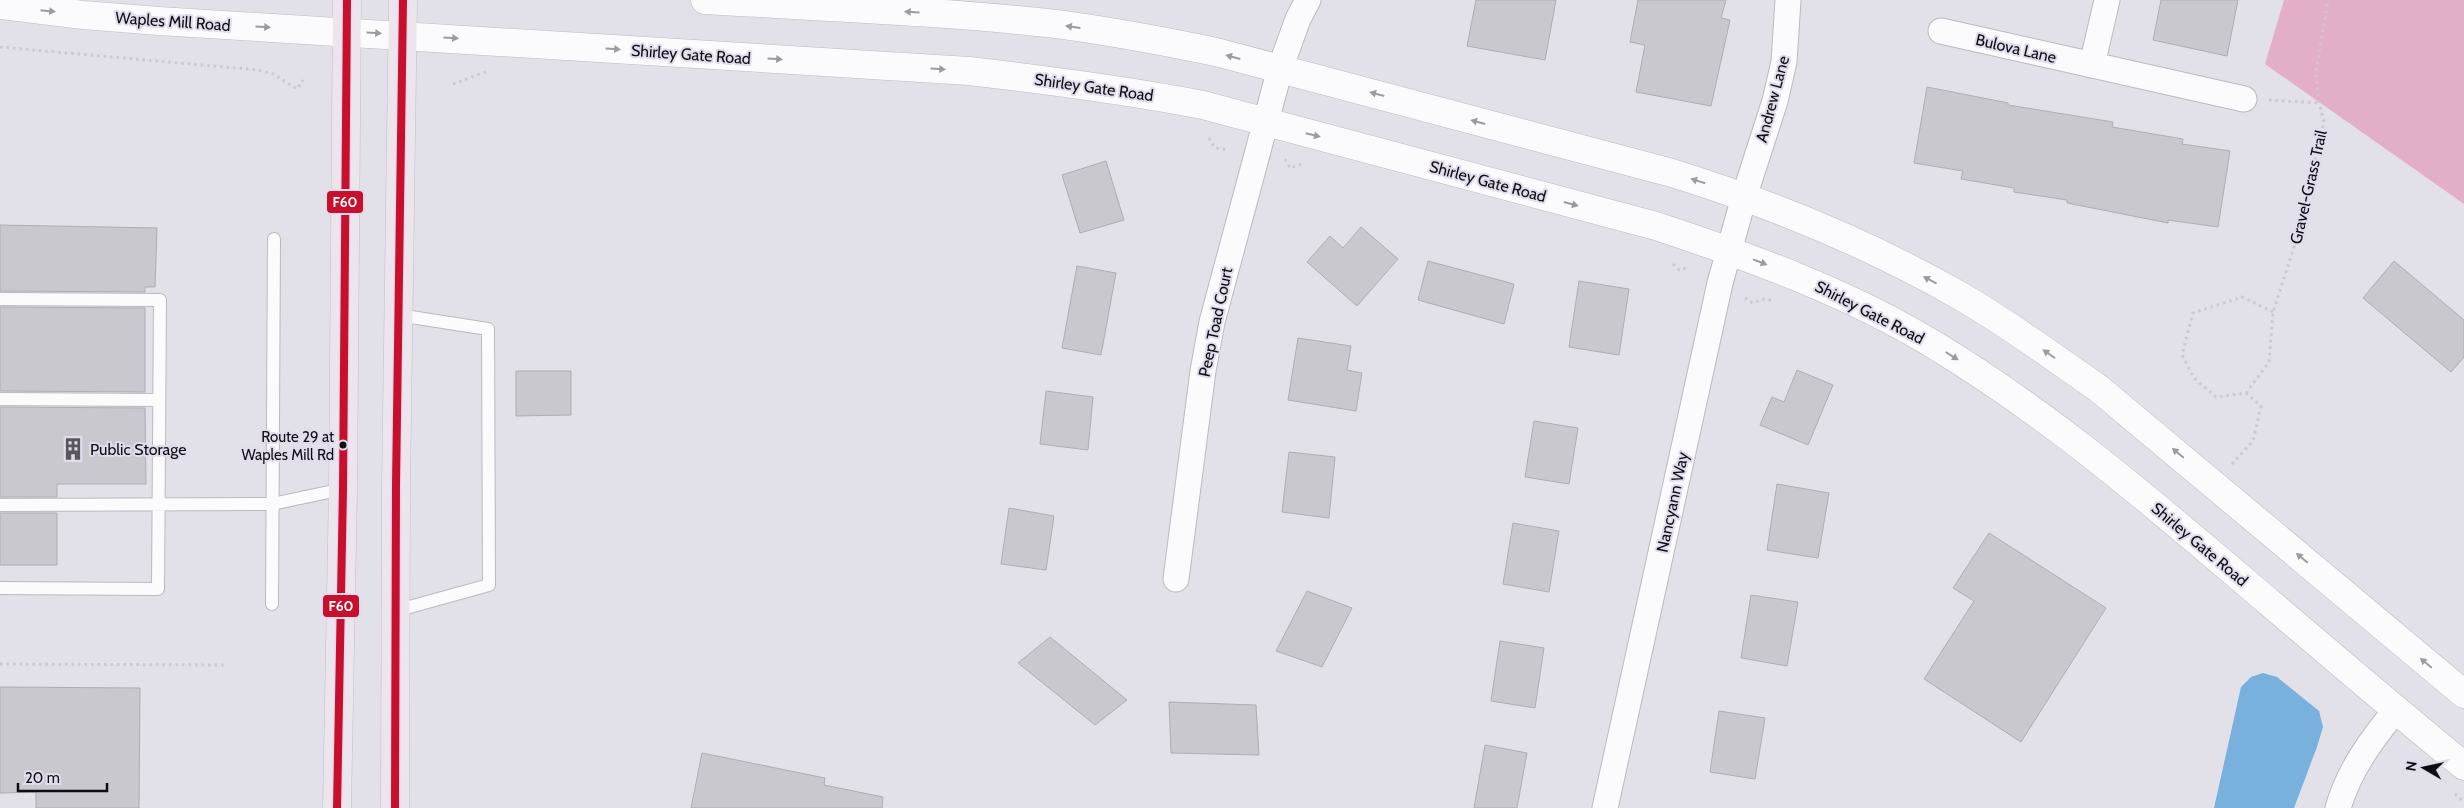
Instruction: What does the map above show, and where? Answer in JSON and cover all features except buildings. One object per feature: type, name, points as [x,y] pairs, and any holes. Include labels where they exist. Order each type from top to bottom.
[{"type":"main road","points":[[337,808],[343,489],[347,0]]},
{"type":"main road","points":[[395,808],[395,611],[403,0]]},
{"type":"main road","points":[[705,0],[809,3],[954,14],[1057,25],[1152,39],[1216,52],[1672,174],[1744,196],[1809,222],[1885,256],[1962,297],[2036,344],[2098,388],[2161,439],[2464,694]]},
{"type":"main road","name":"Waples Mill Road","points":[[0,5],[83,15],[346,31]]},
{"type":"main road","name":"Shirley Gate Road","points":[[346,31],[969,71],[1134,91],[1203,105],[1647,224],[1729,250],[1788,272],[1861,305],[1934,345],[2005,390],[2064,432],[2126,482],[2464,766]]},
{"type":"street","name":"Peep Toad Court","points":[[1176,580],[1203,371],[1212,322],[1280,69],[1298,19],[1308,0]]},
{"type":"street","name":"Andrew Lane","points":[[1744,196],[1775,101],[1784,62],[1788,0]]},
{"type":"street","points":[[2092,65],[2107,0]]},
{"type":"street","name":"Bulova Lane","points":[[1940,31],[2244,99]]},
{"type":"street","name":"Nancyann Way","points":[[1604,808],[1720,283],[1744,196]]},
{"type":"street","points":[[2338,808],[2343,792],[2360,758],[2396,710]]},
{"type":"lane","points":[[272,604],[274,238]]},
{"type":"lane","points":[[0,299],[160,300],[158,589],[0,588]]},
{"type":"lane","points":[[395,611],[489,585],[488,329],[398,315]]},
{"type":"lane","points":[[0,399],[159,400]]},
{"type":"lane","points":[[0,505],[159,506],[272,504],[343,489]]},
{"type":"path","name":"Gravel-Grass Trail","points":[[2246,393],[2269,362],[2273,312],[2297,238],[2324,122],[2319,103],[2316,72],[2328,0]]},
{"type":"path","points":[[0,47],[258,70],[273,74],[297,89],[304,80]]},
{"type":"path","points":[[2244,99],[2319,103]]},
{"type":"path","points":[[1204,136],[1210,139],[1215,148],[1285,159],[1290,168],[1309,163]]},
{"type":"path","points":[[1668,258],[1679,270],[1685,268],[1720,283],[1753,303],[1762,299],[1778,301]]},
{"type":"path","points":[[2228,467],[2253,441],[2261,406],[2246,393],[2216,397],[2194,378],[2182,355],[2193,313],[2242,298],[2273,312]]},
{"type":"path","points":[[0,664],[225,665]]},
{"type":"shaded area","points":[[2284,0],[2464,0],[2464,204],[2265,64]]},
{"type":"water","points":[[2263,673],[2277,677],[2319,711],[2323,727],[2317,747],[2294,808],[2214,808],[2241,687],[2251,677]]},
{"type":"transit line","name":"F60","points":[[337,808],[343,489],[347,0]]},
{"type":"transit line","name":"F60","points":[[395,808],[396,485],[403,0]]},
{"type":"place","name":"Route 29 at Waples Mill Rd","points":[[343,445]]},
{"type":"place","name":"Public Storage","points":[[73,449]]}]
